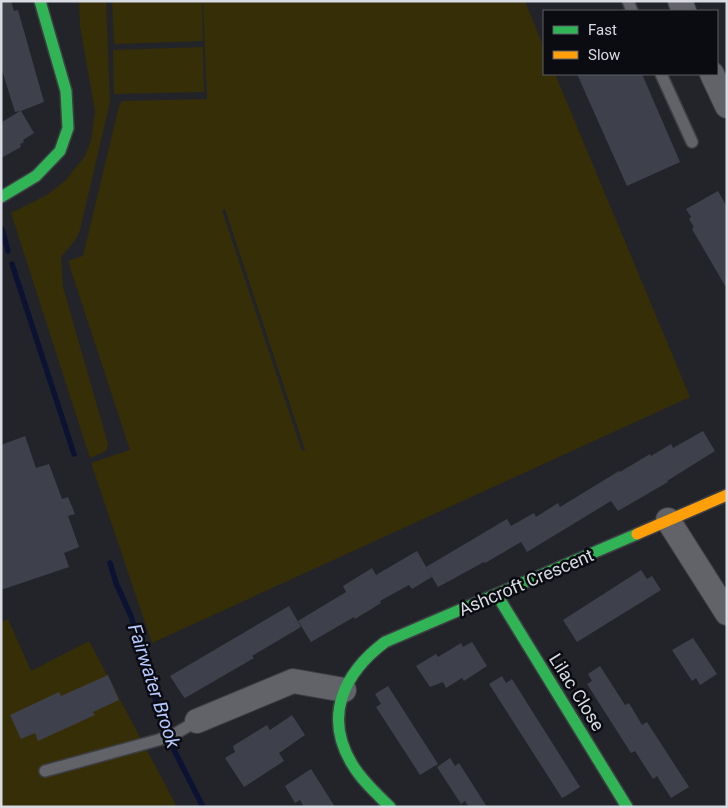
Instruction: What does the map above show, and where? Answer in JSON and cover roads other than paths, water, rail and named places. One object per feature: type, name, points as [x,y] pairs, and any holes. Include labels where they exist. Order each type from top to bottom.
[{"type":"street","points":[[1,197],[36,176],[60,151],[68,128],[66,91],[40,1]]},
{"type":"street","points":[[712,75],[727,106]]},
{"type":"street","name":"Ashcroft Crescent","points":[[390,807],[359,775],[345,750],[339,722],[344,690],[363,658],[385,642],[727,495]]},
{"type":"street","points":[[668,520],[727,613]]},
{"type":"street","name":"Lilac Close","points":[[497,595],[627,807]]},
{"type":"street","points":[[197,721],[293,681],[344,690]]},
{"type":"lane","points":[[661,75],[692,142]]},
{"type":"lane","points":[[45,771],[158,740],[173,735],[197,721]]},
{"type":"waterway","name":"Fairwater Brook","points":[[2,229],[8,251]]},
{"type":"waterway","name":"Fairwater Brook","points":[[12,264],[74,454]]},
{"type":"waterway","name":"Fairwater Brook","points":[[110,563],[116,583],[131,616],[157,705],[172,746],[203,807]]}]
